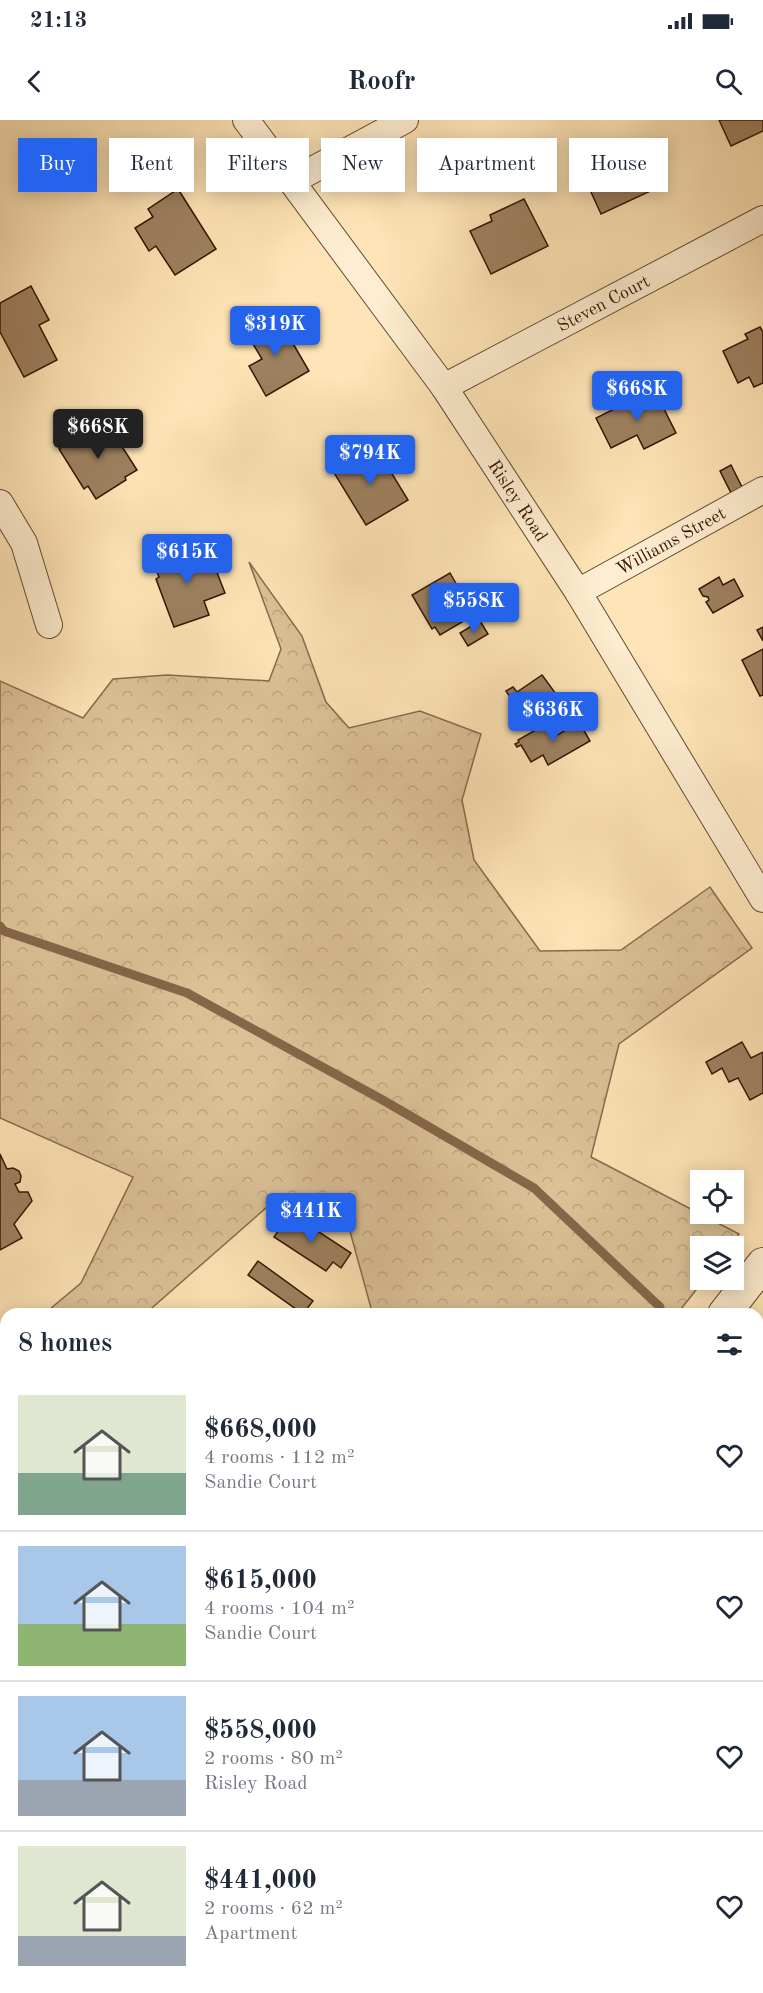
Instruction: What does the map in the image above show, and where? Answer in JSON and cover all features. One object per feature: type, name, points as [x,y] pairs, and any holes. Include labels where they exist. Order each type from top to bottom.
[{"type":"street","name":"Risley Road","points":[[246,120],[260,138]]},
{"type":"street","points":[[309,172],[405,120]]},
{"type":"street","name":"Risley Road","points":[[300,192],[444,387],[578,592],[763,899]]},
{"type":"street","name":"Steven Court","points":[[444,387],[763,219]]},
{"type":"street","name":"Williams Street","points":[[578,592],[763,490]]},
{"type":"street","points":[[0,504],[24,543],[49,625]]},
{"type":"street","points":[[729,1308],[763,1264]]},
{"type":"green space","points":[[249,562],[302,636],[326,702],[349,728],[420,711],[481,734],[462,800],[474,860],[540,951],[621,950],[710,887],[752,948],[619,1044],[591,1157],[690,1209],[690,1224],[720,1224],[739,1234],[738,1236],[690,1236],[690,1290],[696,1290],[682,1308],[371,1308],[348,1224],[267,1207],[152,1308],[51,1308],[81,1283],[133,1177],[0,1118],[0,681],[83,718],[113,679],[167,675],[269,681],[281,649]]},
{"type":"building","points":[[719,120],[763,120],[763,131],[731,146]]},
{"type":"building","points":[[174,192],[180,192],[216,249],[175,275],[156,246],[149,251],[135,228],[153,217],[148,209]]},
{"type":"building","points":[[591,192],[648,192],[601,214]]},
{"type":"building","points":[[524,199],[548,246],[491,274],[470,231],[492,221],[490,215]]},
{"type":"building","points":[[31,286],[49,320],[39,325],[57,360],[24,377],[0,332],[0,303]]},
{"type":"building","points":[[277,316],[309,371],[266,396],[249,366],[262,359],[247,334]]},
{"type":"building","points":[[760,327],[763,332],[763,383],[754,387],[749,377],[738,383],[723,351],[748,339],[745,334]]},
{"type":"building","points":[[654,389],[676,433],[644,449],[637,435],[611,448],[596,418]]},
{"type":"building","points":[[105,420],[137,470],[125,477],[126,480],[96,499],[88,486],[84,489],[59,449]]},
{"type":"building","points":[[375,446],[408,500],[366,525],[333,471]]},
{"type":"building","points":[[731,465],[744,491],[733,497],[720,471]]},
{"type":"building","points":[[200,544],[210,572],[216,570],[225,593],[204,601],[209,615],[174,627],[156,579],[159,577],[153,562]]},
{"type":"building","points":[[450,573],[474,615],[440,635],[435,627],[432,629],[412,595]]},
{"type":"building","points":[[719,577],[723,585],[734,579],[743,596],[713,613],[706,602],[709,600],[708,597],[703,596],[699,589]]},
{"type":"building","points":[[480,621],[488,634],[468,646],[460,633]]},
{"type":"building","points":[[763,627],[763,641],[757,630]]},
{"type":"building","points":[[763,649],[763,695],[760,696],[742,660]]},
{"type":"building","points":[[542,675],[556,694],[523,716],[506,691],[513,687],[517,692]]},
{"type":"building","points":[[579,722],[590,741],[548,765],[543,755],[531,762],[521,745],[517,747],[515,744],[546,724],[554,737]]},
{"type":"building","points":[[742,1042],[751,1058],[763,1052],[763,1093],[750,1100],[738,1078],[729,1082],[722,1068],[712,1074],[706,1062]]},
{"type":"building","points":[[0,1154],[7,1169],[13,1168],[19,1171],[20,1182],[15,1184],[19,1192],[28,1192],[32,1201],[14,1224],[22,1238],[0,1250]]},
{"type":"building","points":[[290,1213],[351,1253],[341,1268],[333,1262],[326,1271],[274,1237]]},
{"type":"building","points":[[258,1261],[313,1301],[308,1308],[295,1308],[248,1275]]},
{"type":"waterway","points":[[0,926],[4,931],[187,993],[381,1099],[534,1188],[660,1307]]}]
